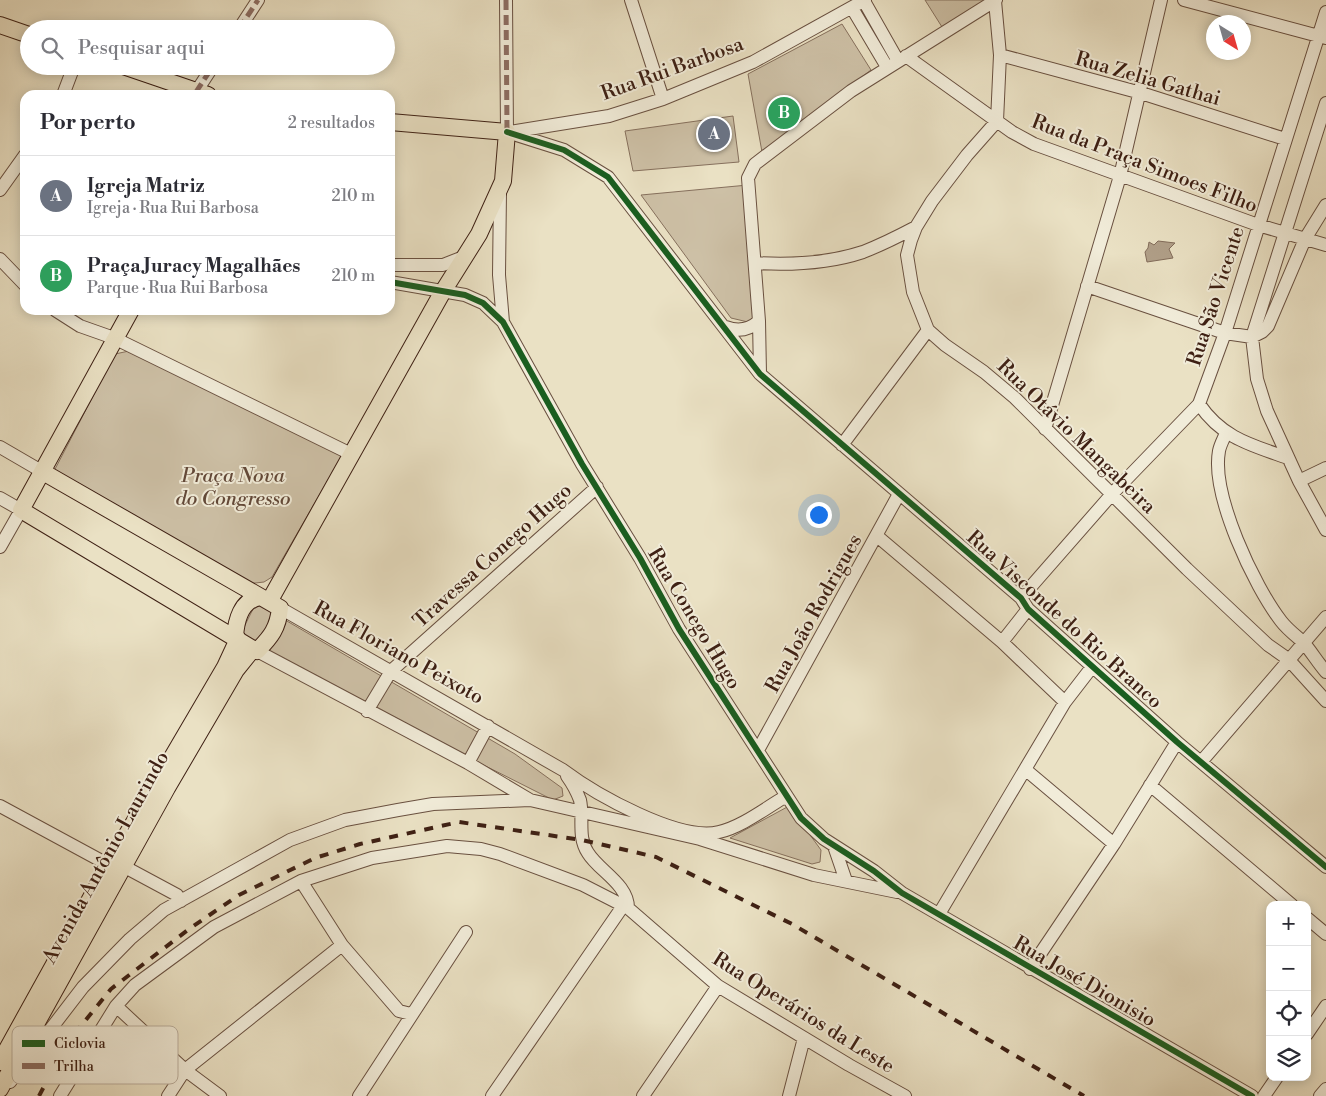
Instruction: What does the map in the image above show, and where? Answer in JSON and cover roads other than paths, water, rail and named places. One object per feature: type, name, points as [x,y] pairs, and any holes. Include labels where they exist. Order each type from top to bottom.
[{"type":"main road","points":[[0,25],[20,32]]},
{"type":"main road","points":[[148,75],[191,90]]},
{"type":"main road","name":"Rua Rui Barbosa","points":[[395,122],[507,132]]},
{"type":"main road","points":[[128,315],[21,510],[255,650],[272,635],[277,626],[270,602],[442,292],[467,255],[500,188],[503,181],[507,132]]},
{"type":"main road","name":"Rua Floriano Peixoto","points":[[43,472],[270,602]]},
{"type":"main road","points":[[236,638],[242,609],[255,598],[270,602]]},
{"type":"main road","name":"Avenida Antônio Laurindo","points":[[33,1026],[116,866],[225,667],[236,638]]},
{"type":"main road","name":"Avenida Antônio Laurindo","points":[[21,1026],[236,670],[255,650]]},
{"type":"main road","name":"Avenida Antônio Laurindo","points":[[1,1059],[12,1041]]},
{"type":"main road","name":"Avenida Antônio Laurindo","points":[[0,1089],[12,1066]]},
{"type":"street","points":[[244,20],[258,0]]},
{"type":"street","points":[[506,0],[507,132]]},
{"type":"street","points":[[631,0],[663,99]]},
{"type":"street","points":[[864,0],[902,58]]},
{"type":"street","name":"Rua Rui Barbosa","points":[[507,132],[609,116],[663,99],[754,62],[864,0]]},
{"type":"street","points":[[1045,429],[1120,176],[1141,93],[1161,0]]},
{"type":"street","points":[[1184,0],[1323,37]]},
{"type":"street","points":[[760,374],[759,321],[748,178],[755,164],[851,91],[995,1],[1000,55],[997,121]]},
{"type":"street","points":[[852,8],[887,67]]},
{"type":"street","name":"Rua São Vicente","points":[[1199,404],[1225,333],[1285,139],[1323,37],[1326,12]]},
{"type":"street","name":"Rua Zelia Gathai","points":[[1000,55],[1141,93],[1285,139]]},
{"type":"street","name":"Rua da Praça Simoes Filho","points":[[902,58],[1034,144],[1258,225],[1326,245]]},
{"type":"street","points":[[65,90],[71,75]]},
{"type":"street","points":[[204,90],[210,75]]},
{"type":"street","points":[[1326,104],[1283,233],[1252,337],[1257,379],[1267,411],[1299,481],[1326,530]]},
{"type":"street","name":"Rua Otávio Mangabeira","points":[[997,121],[932,201],[916,227],[908,255],[914,292],[928,330],[945,346],[984,372],[1015,398],[1194,575],[1268,645],[1288,659],[1326,701]]},
{"type":"street","name":"Rua Visconde do Rio Branco","points":[[507,132],[564,150],[608,177],[726,327],[760,374],[1025,604],[1092,667],[1177,742],[1326,867]]},
{"type":"street","points":[[0,190],[20,162]]},
{"type":"street","points":[[500,188],[499,275],[502,322]]},
{"type":"street","points":[[1088,286],[1225,333],[1252,337],[1262,332],[1268,326],[1305,239],[1326,205]]},
{"type":"street","points":[[755,263],[776,264],[839,258],[862,252],[916,227]]},
{"type":"street","points":[[395,265],[443,265],[467,255]]},
{"type":"street","points":[[0,259],[20,280]]},
{"type":"street","points":[[395,283],[442,292],[456,292],[475,299],[488,307],[502,322]]},
{"type":"street","points":[[63,315],[80,326],[114,338],[351,454]]},
{"type":"street","points":[[726,327],[741,330],[753,326],[759,321]]},
{"type":"street","name":"Rua Conego Hugo","points":[[502,322],[679,629],[788,799],[812,830],[874,871],[902,893]]},
{"type":"street","points":[[842,445],[928,330]]},
{"type":"street","points":[[1002,642],[1025,604],[1112,494],[1199,404],[1219,429],[1288,458]]},
{"type":"street","points":[[1226,433],[1219,450],[1219,474],[1233,528],[1267,602],[1291,633],[1303,643],[1326,672]]},
{"type":"street","name":"Rua Floriano Peixoto","points":[[0,447],[43,472]]},
{"type":"street","points":[[1299,481],[1326,468]]},
{"type":"street","name":"Travessa Conego Hugo","points":[[367,711],[391,671],[597,487]]},
{"type":"street","name":"Rua João Rodrigues","points":[[758,750],[899,494]]},
{"type":"street","points":[[0,498],[21,510],[0,547]]},
{"type":"street","points":[[877,536],[1002,642],[1065,702]]},
{"type":"street","name":"Rua Floriano Peixoto","points":[[270,602],[488,726],[563,770],[585,786],[625,807],[703,835],[733,827],[783,798],[788,799]]},
{"type":"street","points":[[1201,762],[1326,617]]},
{"type":"street","points":[[255,650],[468,763],[530,800]]},
{"type":"street","points":[[939,914],[1065,702],[1092,667]]},
{"type":"street","points":[[468,763],[488,726]]},
{"type":"street","points":[[1030,969],[1114,844],[1177,742]]},
{"type":"street","points":[[492,1096],[628,902],[622,890],[587,852],[580,827],[579,798],[563,770]]},
{"type":"street","points":[[1026,770],[1114,844]]},
{"type":"street","points":[[1150,785],[1287,901]]},
{"type":"street","points":[[54,1026],[100,968],[164,910],[290,840],[330,825],[433,804],[530,800],[700,839],[814,875],[846,880],[902,893]]},
{"type":"street","points":[[0,806],[177,895],[181,901]]},
{"type":"street","name":"Rua Operários da Leste","points":[[104,1026],[116,1006],[136,985],[214,927],[301,881],[372,858],[446,846],[481,849],[500,854],[582,886],[626,907],[718,986],[906,1096]]},
{"type":"street","points":[[834,846],[846,880]]},
{"type":"street","points":[[301,881],[342,945],[399,1011],[411,1014]]},
{"type":"street","name":"Rua José Dionisio","points":[[902,893],[1030,969],[1252,1096]]},
{"type":"street","points":[[1311,921],[1326,934]]},
{"type":"street","points":[[358,1096],[466,932]]},
{"type":"street","points":[[178,1081],[185,1070],[342,945]]},
{"type":"street","points":[[644,1096],[718,986]]},
{"type":"street","points":[[116,1006],[138,1026]]},
{"type":"street","points":[[1311,1028],[1326,1006]]},
{"type":"street","points":[[789,1096],[804,1038]]},
{"type":"street","points":[[178,1064],[220,1096]]},
{"type":"street","points":[[0,1093],[12,1078]]},
{"type":"street","points":[[1264,1096],[1274,1081]]},
{"type":"street","name":"Rua Operários da Leste","points":[[60,1096],[67,1084]]},
{"type":"street","points":[[168,1096],[176,1084]]},
{"type":"street","points":[[1320,1096],[1326,1089]]},
{"type":"railway","points":[[81,1026],[111,989],[189,929],[239,895],[315,858],[360,844],[459,822],[582,840],[656,857],[792,924],[1084,1096]]},
{"type":"railway","points":[[39,1096],[45,1084]]},
{"type":"place","name":"Praça Juracy Magalhães","points":[[784,113]]},
{"type":"place","name":"Igreja Matriz","points":[[714,134]]},
{"type":"park label","name":"Praça Nova do Congresso","points":[[233,486]]}]
